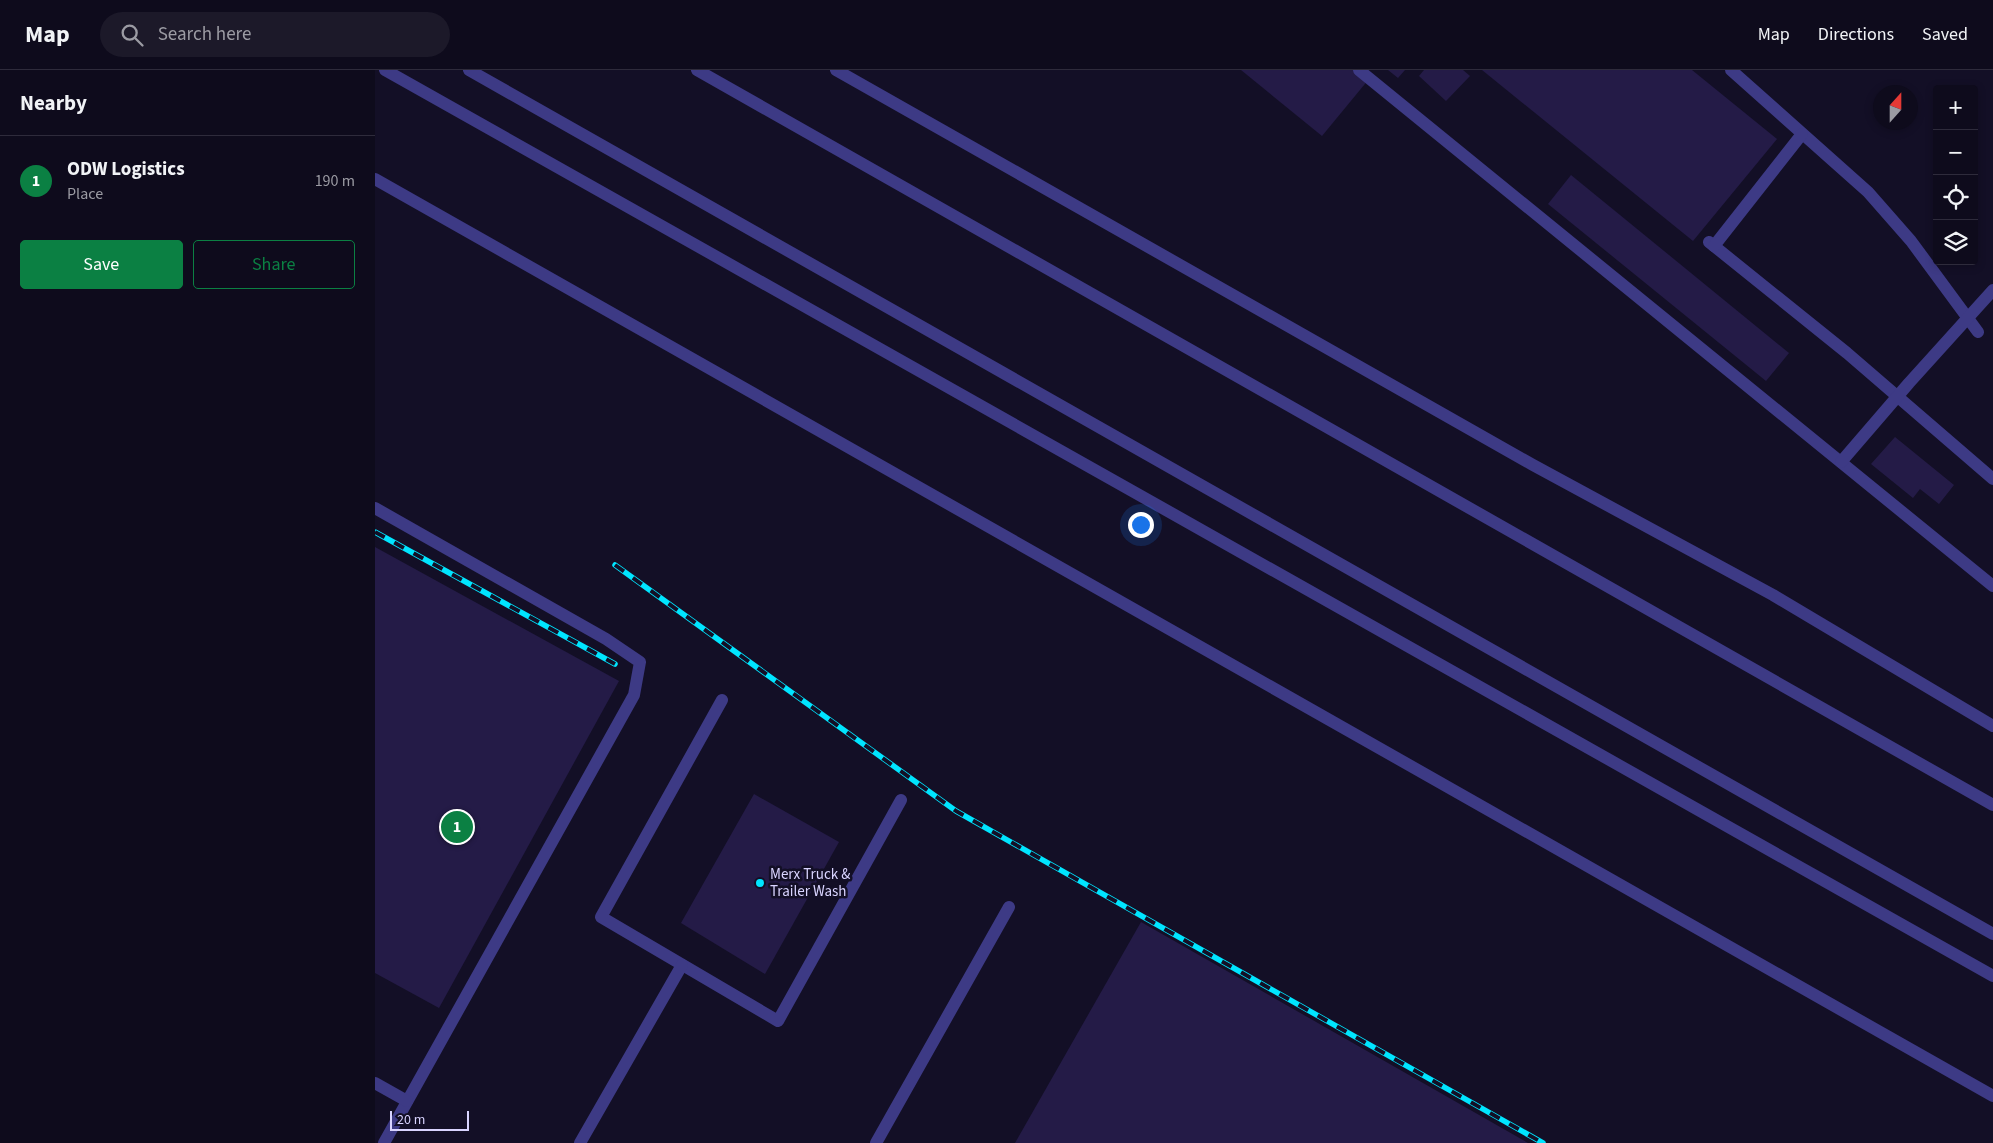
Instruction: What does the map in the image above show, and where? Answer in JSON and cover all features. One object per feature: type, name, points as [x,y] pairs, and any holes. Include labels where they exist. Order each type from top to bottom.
[{"type":"lane","points":[[385,70],[1993,976]]},
{"type":"lane","points":[[469,70],[1993,934]]},
{"type":"lane","points":[[697,70],[1993,805]]},
{"type":"lane","points":[[836,70],[1533,464],[1773,595],[1993,726]]},
{"type":"lane","points":[[1359,70],[1993,586]]},
{"type":"lane","points":[[1731,70],[1868,192],[1911,240],[1978,332]]},
{"type":"lane","points":[[1802,134],[1712,244],[1897,396],[1993,479]]},
{"type":"lane","points":[[375,179],[1993,1096]]},
{"type":"lane","points":[[1841,462],[1897,396],[1993,290]]},
{"type":"lane","points":[[375,508],[606,639],[640,662],[633,695],[383,1143]]},
{"type":"lane","points":[[722,700],[601,917],[778,1021],[901,800]]},
{"type":"lane","points":[[876,1143],[1009,907]]},
{"type":"lane","points":[[580,1143],[682,965]]},
{"type":"lane","points":[[375,1083],[407,1101]]},
{"type":"building","points":[[1241,70],[1358,70],[1369,79],[1322,136]]},
{"type":"building","points":[[1388,70],[1405,70],[1398,78]]},
{"type":"building","points":[[1424,70],[1463,70],[1470,76],[1446,101],[1419,76]]},
{"type":"building","points":[[1482,70],[1692,70],[1777,139],[1693,241]]},
{"type":"building","points":[[1571,175],[1789,353],[1766,381],[1548,204]]},
{"type":"building","points":[[1895,437],[1954,485],[1939,504],[1920,489],[1913,498],[1871,464]]},
{"type":"building","points":[[375,547],[619,681],[439,1008],[375,973]]},
{"type":"building","name":"Merx Truck & Trailer Wash","points":[[754,794],[839,842],[765,974],[681,923]]},
{"type":"building","points":[[1141,922],[1528,1143],[1015,1143]]},
{"type":"railway","points":[[375,532],[615,664]]},
{"type":"railway","points":[[615,565],[956,811],[1543,1143]]},
{"type":"place","name":"ODW Logistics","points":[[457,827]]},
{"type":"place","name":"Merx Truck & Trailer Wash","points":[[760,883]]}]
